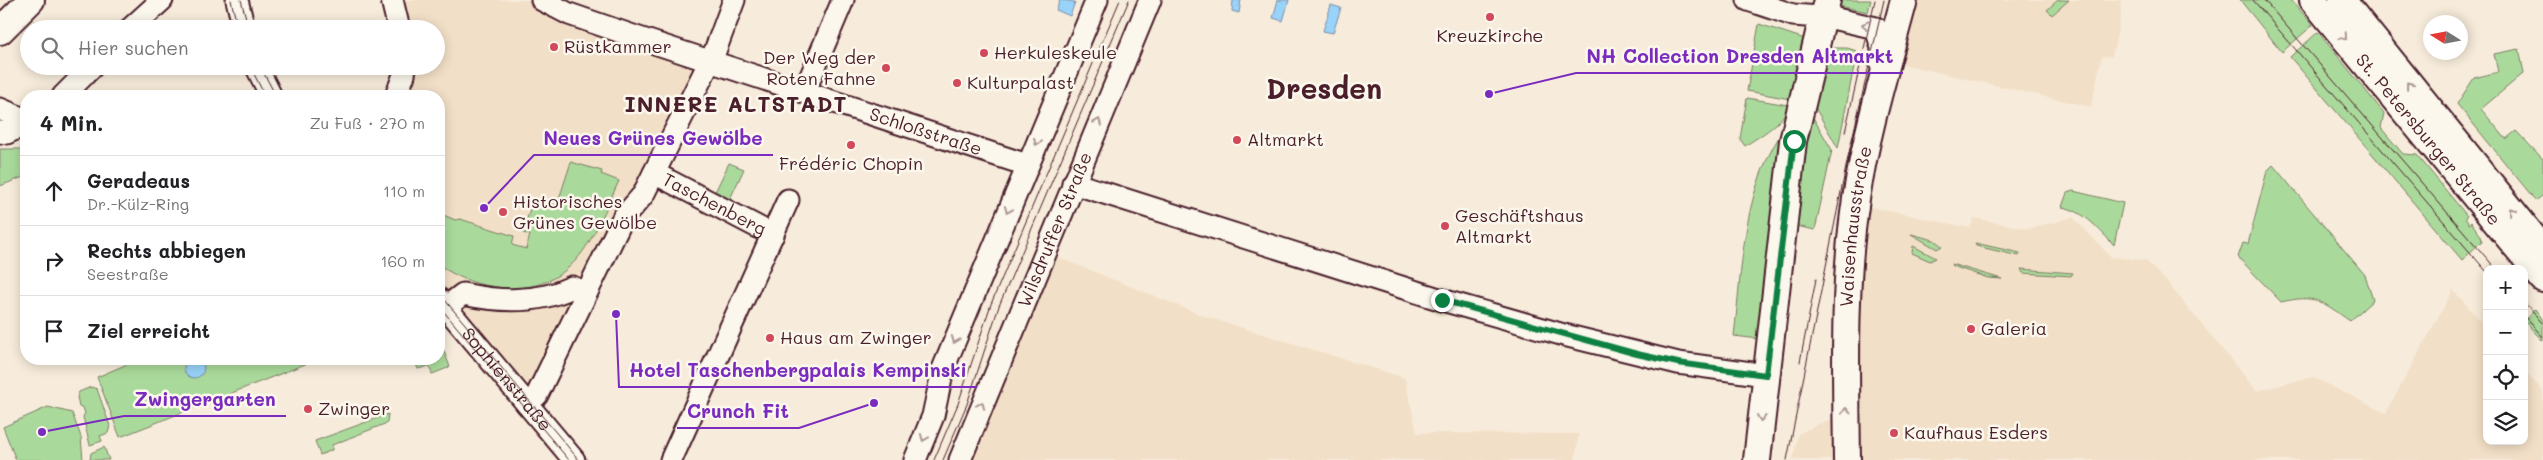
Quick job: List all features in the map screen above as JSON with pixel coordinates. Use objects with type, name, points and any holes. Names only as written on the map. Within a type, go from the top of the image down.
[{"type":"main road","points":[[0,31],[30,0]]},
{"type":"main road","name":"Waisenhausstraße","points":[[1847,460],[1849,281],[1856,199],[1874,117],[1904,0]]},
{"type":"main road","name":"St. Petersburger Straße","points":[[2313,0],[2543,249]]},
{"type":"main road","name":"St. Petersburger Straße","points":[[2342,0],[2423,117],[2543,279]]},
{"type":"main road","points":[[1757,460],[1794,141],[1825,9]]},
{"type":"street","points":[[140,20],[162,0]]},
{"type":"street","points":[[236,0],[242,20]]},
{"type":"street","points":[[392,0],[397,20]]},
{"type":"street","name":"Schloßstraße","points":[[542,0],[570,14],[710,61],[805,90],[1027,165]]},
{"type":"street","name":"Taschenberg","points":[[527,404],[537,394],[623,218],[643,195],[710,61],[734,0]]},
{"type":"street","points":[[805,90],[843,0]]},
{"type":"street","points":[[915,460],[933,416],[943,369],[1097,0]]},
{"type":"street","name":"Wilsdruffer Straße","points":[[960,460],[1073,182],[1150,0]]},
{"type":"street","points":[[1748,0],[1776,5],[1793,15],[1825,9],[1876,28],[1882,48],[1874,117]]},
{"type":"street","points":[[69,90],[84,75]]},
{"type":"street","points":[[260,75],[268,90]]},
{"type":"street","points":[[398,90],[404,75]]},
{"type":"street","points":[[0,109],[20,117]]},
{"type":"street","points":[[0,132],[7,133],[20,127]]},
{"type":"street","name":"Taschenberg","points":[[654,173],[773,235]]},
{"type":"street","points":[[1073,182],[1442,300],[1637,354],[1678,363],[1766,375]]},
{"type":"street","points":[[672,460],[788,200]]},
{"type":"street","points":[[445,302],[463,294],[483,299],[517,300],[546,298],[572,286],[586,293]]},
{"type":"street","name":"Sophienstraße","points":[[445,307],[574,460]]},
{"type":"shaded area","points":[[387,0],[558,0],[716,58],[631,223],[542,408],[445,292],[445,90],[392,90],[397,75],[445,75],[445,20],[393,20]]},
{"type":"shaded area","points":[[1914,0],[2121,0],[2121,16],[2112,57],[2102,56],[2091,107],[1897,63]]},
{"type":"shaded area","points":[[1866,206],[1970,228],[1974,218],[2028,229],[2073,217],[2111,257],[2145,260],[2165,280],[2257,391],[2312,377],[2386,413],[2453,290],[2483,324],[2483,445],[2528,445],[2528,374],[2543,391],[2543,460],[1793,460],[1798,434],[1823,422],[1854,412]]},
{"type":"shaded area","points":[[1050,254],[1204,316],[1405,378],[1417,433],[1579,434],[1575,460],[965,460]]},
{"type":"green space","points":[[1835,0],[1871,0],[1868,12],[1834,5]]},
{"type":"green space","points":[[2058,0],[2069,0],[2052,15],[2047,10]]},
{"type":"green space","points":[[2240,0],[2291,0],[2313,25],[2282,52]]},
{"type":"green space","points":[[1759,24],[1805,39],[1790,99],[1747,91]]},
{"type":"green space","points":[[2318,32],[2384,113],[2381,128],[2403,154],[2417,155],[2467,216],[2465,218],[2469,224],[2471,222],[2481,236],[2482,241],[2462,260],[2290,57]]},
{"type":"green space","points":[[1830,48],[1847,48],[1857,51],[1838,148],[1813,104],[1826,55]]},
{"type":"green space","points":[[2519,49],[2524,73],[2481,109],[2506,139],[2516,131],[2543,159],[2543,195],[2536,201],[2457,104],[2474,78],[2498,72],[2494,54]]},
{"type":"green space","points":[[1747,98],[1788,105],[1786,112],[1777,123],[1745,146],[1740,139]]},
{"type":"green space","points":[[1811,114],[1832,150],[1815,230],[1796,226]]},
{"type":"green space","points":[[1779,137],[1782,138],[1759,339],[1734,336],[1742,260],[1751,208],[1757,184]]},
{"type":"green space","points":[[0,149],[20,149],[20,178],[0,186]]},
{"type":"green space","points":[[571,162],[602,171],[601,174],[619,181],[591,239],[580,256],[567,269],[550,280],[530,286],[506,288],[488,286],[471,281],[445,268],[445,216],[514,236],[512,245],[526,249],[530,235],[523,233],[533,198],[557,205]]},
{"type":"green space","points":[[729,163],[744,169],[729,201],[714,194]]},
{"type":"green space","points":[[2273,165],[2365,275],[2373,300],[2350,321],[2325,304],[2311,299],[2281,302],[2238,257],[2243,243],[2248,244],[2267,171]]},
{"type":"green space","points":[[2073,191],[2123,203],[2114,245],[2085,217],[2062,207],[2067,193]]},
{"type":"green space","points":[[1911,234],[1934,240],[1942,246],[1937,249]]},
{"type":"green space","points":[[1975,243],[2020,253],[2019,256],[1976,246]]},
{"type":"green space","points":[[1913,246],[1936,258],[1930,261],[1912,253]]},
{"type":"green space","points":[[1951,264],[2002,279],[1988,278],[1952,266]]},
{"type":"green space","points":[[2021,269],[2073,273],[2071,276],[2023,273]]},
{"type":"green space","points":[[2535,309],[2543,320],[2543,341],[2528,325],[2528,317]]},
{"type":"green space","points":[[445,354],[450,367],[432,374],[429,366],[418,369],[416,365],[445,365]]},
{"type":"green space","points":[[125,365],[303,365],[120,437],[97,377]]},
{"type":"green space","points":[[91,387],[97,389],[110,426],[108,433],[100,436],[102,441],[90,445],[83,417],[85,413],[83,408],[79,406],[77,397],[79,392]]},
{"type":"green space","points":[[48,407],[72,413],[81,437],[83,460],[16,460],[3,427]]},
{"type":"green space","points":[[388,414],[387,423],[332,445],[332,450],[320,455],[315,441]]},
{"type":"green space","points":[[104,447],[109,460],[90,460],[91,453]]},
{"type":"water","points":[[1060,0],[1075,2],[1070,16],[1056,10]]},
{"type":"water","points":[[1233,0],[1241,0],[1239,13],[1232,11]]},
{"type":"water","points":[[1278,0],[1289,0],[1283,21],[1273,18]]},
{"type":"water","points":[[1331,5],[1341,8],[1333,33],[1323,31]]},
{"type":"water","points":[[185,365],[203,365],[203,372],[198,377],[190,377],[185,372]]},
{"type":"tram line","points":[[231,0],[236,20]]},
{"type":"tram line","points":[[241,0],[247,20]]},
{"type":"tram line","points":[[934,460],[958,404],[991,304],[1120,0]]},
{"type":"tram line","points":[[943,460],[967,404],[999,306],[1129,0]]},
{"type":"tram line","points":[[1845,132],[1875,0]]},
{"type":"tram line","points":[[1787,460],[1848,157],[1884,0]]},
{"type":"tram line","points":[[2253,0],[2483,267]]},
{"type":"tram line","points":[[2264,0],[2493,265]]},
{"type":"tram line","points":[[254,75],[262,90]]},
{"type":"tram line","points":[[265,75],[273,90]]},
{"type":"tram line","points":[[1800,362],[1816,279]]},
{"type":"tram line","points":[[445,300],[579,460]]},
{"type":"tram line","points":[[2528,307],[2543,324]]},
{"type":"tram line","points":[[445,313],[569,460]]},
{"type":"tram line","points":[[2528,320],[2543,337]]},
{"type":"place","name":"Kreuzkirche","points":[[1490,17]]},
{"type":"place","name":"Rüstkammer","points":[[554,47]]},
{"type":"place","name":"Herkuleskeule","points":[[984,53]]},
{"type":"place","name":"Der Weg der Roten Fahne","points":[[886,68]]},
{"type":"place","name":"Kulturpalast","points":[[957,83]]},
{"type":"place","name":"NH Collection Dresden Altmarkt","points":[[1489,94]]},
{"type":"place","name":"Altmarkt","points":[[1237,140]]},
{"type":"place","name":"Frédéric Chopin","points":[[851,145]]},
{"type":"place","name":"Neues Grünes Gewölbe","points":[[484,208]]},
{"type":"place","name":"Historisches Grünes Gewölbe","points":[[503,212]]},
{"type":"place","name":"Geschäftshaus Altmarkt","points":[[1445,226]]},
{"type":"place","name":"Hotel Taschenbergpalais Kempinski","points":[[616,314]]},
{"type":"place","name":"Galeria","points":[[1971,329]]},
{"type":"place","name":"Haus am Zwinger","points":[[770,338]]},
{"type":"place","name":"Crunch Fit","points":[[874,403]]},
{"type":"place","name":"Zwinger","points":[[308,409]]},
{"type":"place","name":"Zwingergarten","points":[[42,432]]},
{"type":"place","name":"Kaufhaus Esders","points":[[1894,433]]},
{"type":"district","name":"Dresden","points":[[1324,89]]},
{"type":"district","name":"INNERE ALTSTADT","points":[[736,104]]},
{"type":"route","points":[[1442,300],[1637,354],[1678,363],[1766,375],[1794,141]]}]
